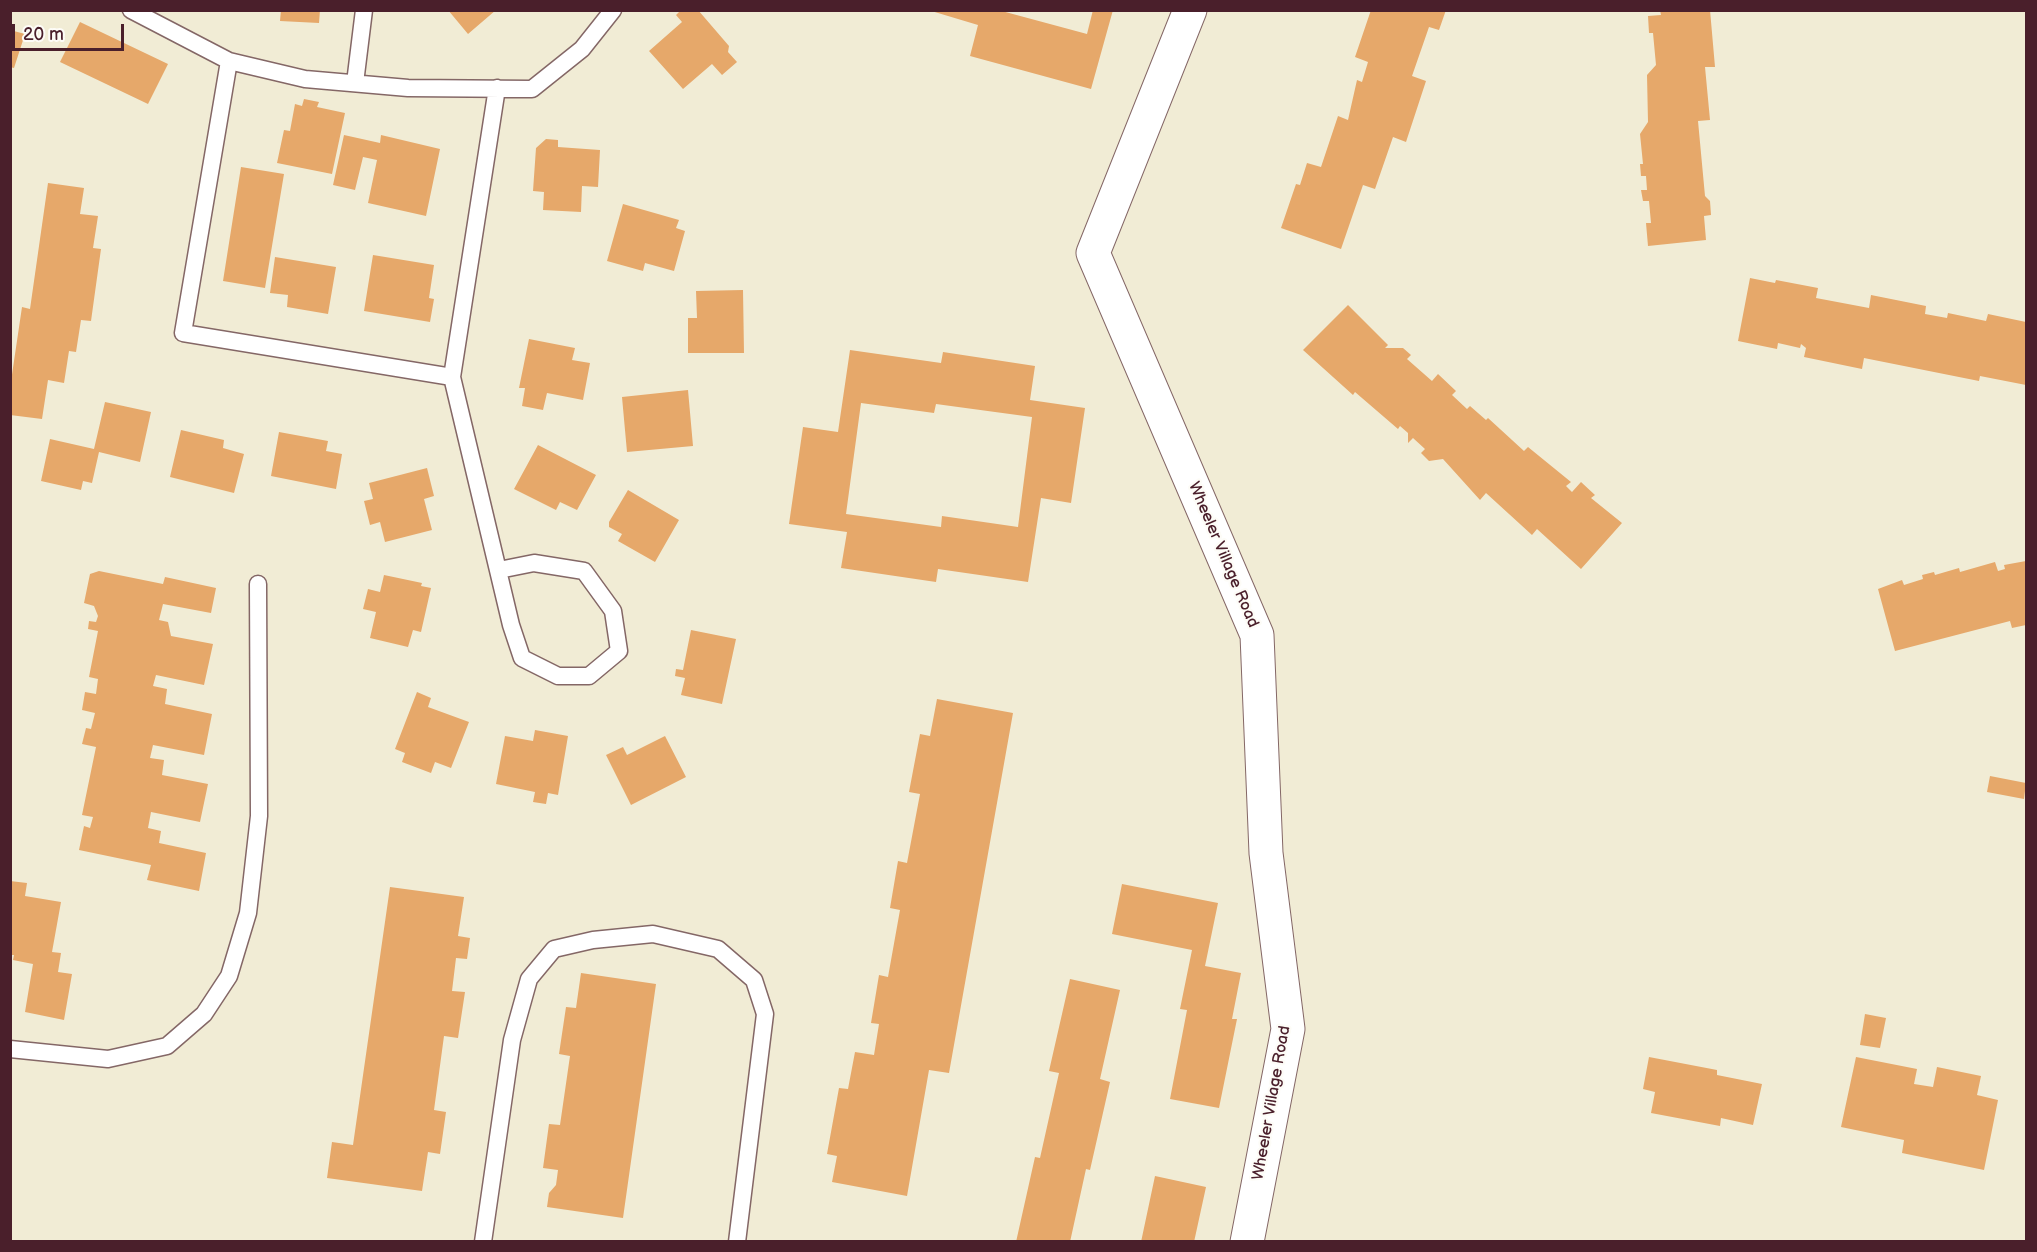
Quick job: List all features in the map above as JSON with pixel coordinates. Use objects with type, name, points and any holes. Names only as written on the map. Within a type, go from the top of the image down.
[{"type":"street","name":"Wheeler Village Road","points":[[1190,10],[1093,253],[1257,635],[1266,853],[1287,1029],[1247,1242]]},
{"type":"lane","points":[[131,10],[229,61],[305,79],[408,88],[532,89],[582,49],[613,10]]},
{"type":"lane","points":[[355,83],[364,10]]},
{"type":"lane","points":[[229,61],[183,333],[452,377]]},
{"type":"lane","points":[[497,88],[452,377],[498,570],[522,658],[558,676],[589,676],[619,651],[613,611],[584,571],[534,563],[498,570]]},
{"type":"lane","points":[[10,1049],[108,1059],[167,1046],[204,1014],[229,976],[248,913],[259,816],[258,584]]},
{"type":"lane","points":[[483,1242],[512,1040],[530,979],[554,949],[593,940],[653,934],[718,949],[754,980],[765,1014],[737,1242]]},
{"type":"building","points":[[281,10],[320,10],[319,23],[280,21]]},
{"type":"building","points":[[448,10],[496,10],[468,34]]},
{"type":"building","points":[[681,10],[698,10],[729,46],[728,52],[737,62],[722,75],[712,64],[683,89],[649,51],[682,22],[676,15]]},
{"type":"building","points":[[928,10],[998,10],[1087,34],[1093,10],[1113,10],[1091,89],[970,56],[978,25]]},
{"type":"building","points":[[1371,10],[1446,10],[1439,30],[1429,27],[1412,76],[1426,81],[1406,142],[1393,137],[1375,189],[1363,185],[1341,249],[1281,228],[1296,184],[1300,185],[1307,163],[1321,167],[1338,116],[1348,120],[1357,80],[1362,82],[1368,62],[1355,57]]},
{"type":"building","points":[[1660,10],[1710,10],[1715,67],[1705,67],[1710,120],[1698,121],[1705,196],[1710,201],[1711,215],[1704,216],[1706,240],[1648,246],[1646,223],[1651,223],[1649,201],[1643,201],[1641,190],[1647,190],[1646,176],[1641,176],[1640,164],[1643,164],[1640,134],[1648,122],[1647,75],[1656,65],[1653,33],[1649,33],[1648,16],[1661,15]]},
{"type":"building","points":[[80,22],[168,64],[148,104],[60,62]]},
{"type":"building","points":[[10,30],[25,34],[14,68],[10,67]]},
{"type":"building","points":[[304,99],[319,102],[317,107],[345,113],[332,174],[277,163],[284,130],[290,131],[295,104],[302,106]]},
{"type":"building","points":[[344,135],[380,143],[381,135],[440,149],[426,216],[368,203],[377,160],[363,157],[355,190],[333,185]]},
{"type":"building","points":[[546,139],[558,140],[558,147],[600,150],[598,187],[582,186],[581,212],[543,210],[544,192],[533,191],[536,148]]},
{"type":"building","points":[[241,167],[284,174],[265,288],[223,281]]},
{"type":"building","points":[[48,183],[84,188],[80,214],[98,216],[93,248],[101,249],[91,321],[81,320],[76,352],[69,351],[64,383],[48,380],[42,419],[10,415],[10,388],[22,307],[30,309]]},
{"type":"building","points":[[623,204],[679,220],[676,228],[685,231],[674,271],[645,263],[643,271],[607,261]]},
{"type":"building","points":[[373,255],[434,265],[429,298],[434,299],[430,322],[364,311]]},
{"type":"building","points":[[275,257],[336,267],[328,314],[287,307],[288,295],[270,293]]},
{"type":"building","points":[[1750,278],[1775,283],[1776,280],[1818,288],[1816,298],[1869,308],[1871,295],[1926,306],[1925,314],[1947,318],[1948,313],[1986,321],[1988,314],[2026,322],[2026,385],[1980,376],[1979,381],[1864,358],[1862,369],[1804,357],[1806,348],[1801,344],[1800,348],[1778,343],[1777,349],[1738,341]]},
{"type":"building","points":[[743,290],[744,353],[688,353],[688,318],[697,318],[696,291]]},
{"type":"building","points":[[1348,305],[1388,345],[1385,348],[1403,348],[1411,355],[1407,359],[1432,381],[1438,374],[1456,391],[1452,395],[1467,409],[1470,406],[1486,420],[1488,418],[1524,451],[1528,447],[1571,482],[1566,486],[1572,492],[1581,482],[1595,495],[1591,498],[1622,523],[1581,569],[1537,529],[1532,535],[1486,493],[1480,500],[1443,459],[1429,461],[1421,453],[1425,449],[1413,438],[1408,443],[1408,433],[1400,426],[1398,429],[1355,392],[1353,395],[1303,350]]},
{"type":"building","points":[[529,339],[575,348],[572,360],[590,363],[583,400],[547,393],[543,410],[522,406],[525,388],[519,388]]},
{"type":"building","points":[[850,350],[941,363],[943,352],[1035,366],[1030,400],[1085,408],[1071,503],[1041,498],[1028,582],[938,569],[936,582],[841,568],[847,532],[789,524],[803,427],[838,432]],"holes":[[[861,403],[934,413],[936,404],[1032,417],[1018,527],[942,516],[941,527],[846,514]]]},
{"type":"building","points":[[688,390],[693,446],[627,452],[622,397]]},
{"type":"building","points":[[105,402],[151,412],[140,462],[99,452],[92,483],[83,481],[81,490],[41,481],[50,439],[94,449]]},
{"type":"building","points":[[181,430],[224,440],[223,448],[244,454],[234,493],[170,477]]},
{"type":"building","points":[[279,432],[328,441],[326,451],[342,454],[336,489],[271,476]]},
{"type":"building","points":[[538,445],[596,475],[577,510],[560,502],[556,510],[514,489]]},
{"type":"building","points":[[427,468],[434,496],[424,499],[432,530],[385,542],[380,522],[370,525],[364,501],[373,499],[369,483]]},
{"type":"building","points":[[628,490],[679,520],[655,562],[618,541],[622,534],[609,527],[609,522]]},
{"type":"building","points":[[2026,561],[2026,625],[2012,628],[2010,621],[1895,651],[1878,589],[1902,580],[1904,585],[1923,579],[1922,575],[1934,572],[1935,575],[1959,568],[1960,572],[1995,562],[1998,571],[2005,569],[2004,565]]},
{"type":"building","points":[[99,571],[163,584],[165,577],[216,588],[211,613],[163,604],[159,620],[168,622],[171,636],[213,644],[204,685],[156,675],[153,686],[167,689],[165,704],[212,714],[204,755],[153,745],[150,758],[164,760],[162,775],[208,784],[200,822],[151,812],[148,828],[161,831],[159,843],[206,853],[199,891],[147,880],[151,865],[79,850],[84,826],[90,828],[93,817],[82,815],[96,747],[82,744],[86,728],[91,729],[95,713],[82,710],[85,692],[96,694],[98,679],[89,677],[98,631],[88,629],[89,621],[96,622],[98,616],[94,606],[84,603],[90,574]]},
{"type":"building","points":[[384,575],[422,583],[421,586],[431,588],[421,632],[413,630],[408,647],[370,638],[376,612],[363,609],[368,589],[380,592]]},
{"type":"building","points":[[691,630],[736,639],[722,704],[681,695],[685,678],[675,676],[676,669],[683,670]]},
{"type":"building","points":[[417,692],[431,698],[428,707],[469,722],[451,768],[435,762],[431,773],[402,762],[405,753],[395,749]]},
{"type":"building","points":[[937,699],[1013,713],[949,1073],[929,1070],[907,1196],[832,1182],[837,1156],[827,1154],[839,1088],[848,1089],[855,1052],[874,1055],[879,1024],[871,1023],[879,975],[888,977],[900,910],[890,908],[898,861],[907,863],[920,794],[909,792],[920,734],[930,736]]},
{"type":"building","points":[[535,730],[568,736],[558,795],[548,793],[546,804],[533,802],[535,792],[496,784],[505,736],[533,741]]},
{"type":"building","points":[[665,736],[686,777],[631,805],[606,755],[623,747],[627,755]]},
{"type":"building","points":[[1990,776],[2026,783],[2024,799],[1987,792]]},
{"type":"building","points":[[10,881],[27,883],[25,896],[61,902],[52,952],[61,953],[58,972],[72,974],[64,1020],[25,1012],[33,964],[13,960],[14,955],[10,955]]},
{"type":"building","points":[[1122,884],[1218,903],[1205,966],[1241,973],[1232,1019],[1237,1019],[1219,1108],[1170,1099],[1187,1010],[1180,1009],[1192,950],[1112,934]]},
{"type":"building","points":[[390,887],[464,897],[458,936],[470,938],[467,959],[456,958],[452,991],[465,992],[458,1038],[444,1036],[434,1110],[446,1112],[440,1154],[428,1152],[422,1191],[327,1178],[332,1142],[353,1145]]},
{"type":"building","points":[[581,973],[656,984],[623,1218],[547,1207],[549,1193],[556,1185],[558,1170],[543,1168],[549,1124],[560,1125],[570,1056],[559,1054],[566,1007],[576,1008]]},
{"type":"building","points":[[1070,979],[1120,990],[1100,1079],[1110,1082],[1090,1170],[1086,1169],[1070,1242],[1016,1242],[1035,1157],[1040,1158],[1059,1073],[1049,1071]]},
{"type":"building","points":[[1865,1014],[1886,1018],[1880,1048],[1860,1045]]},
{"type":"building","points":[[1649,1057],[1717,1070],[1717,1075],[1762,1084],[1753,1125],[1721,1118],[1720,1126],[1651,1113],[1655,1092],[1643,1089]]},
{"type":"building","points":[[1856,1057],[1917,1069],[1914,1084],[1933,1087],[1937,1067],[1981,1076],[1977,1095],[1998,1100],[1984,1170],[1902,1153],[1904,1140],[1841,1127]]},
{"type":"building","points":[[1155,1176],[1206,1187],[1194,1242],[1141,1242]]}]
